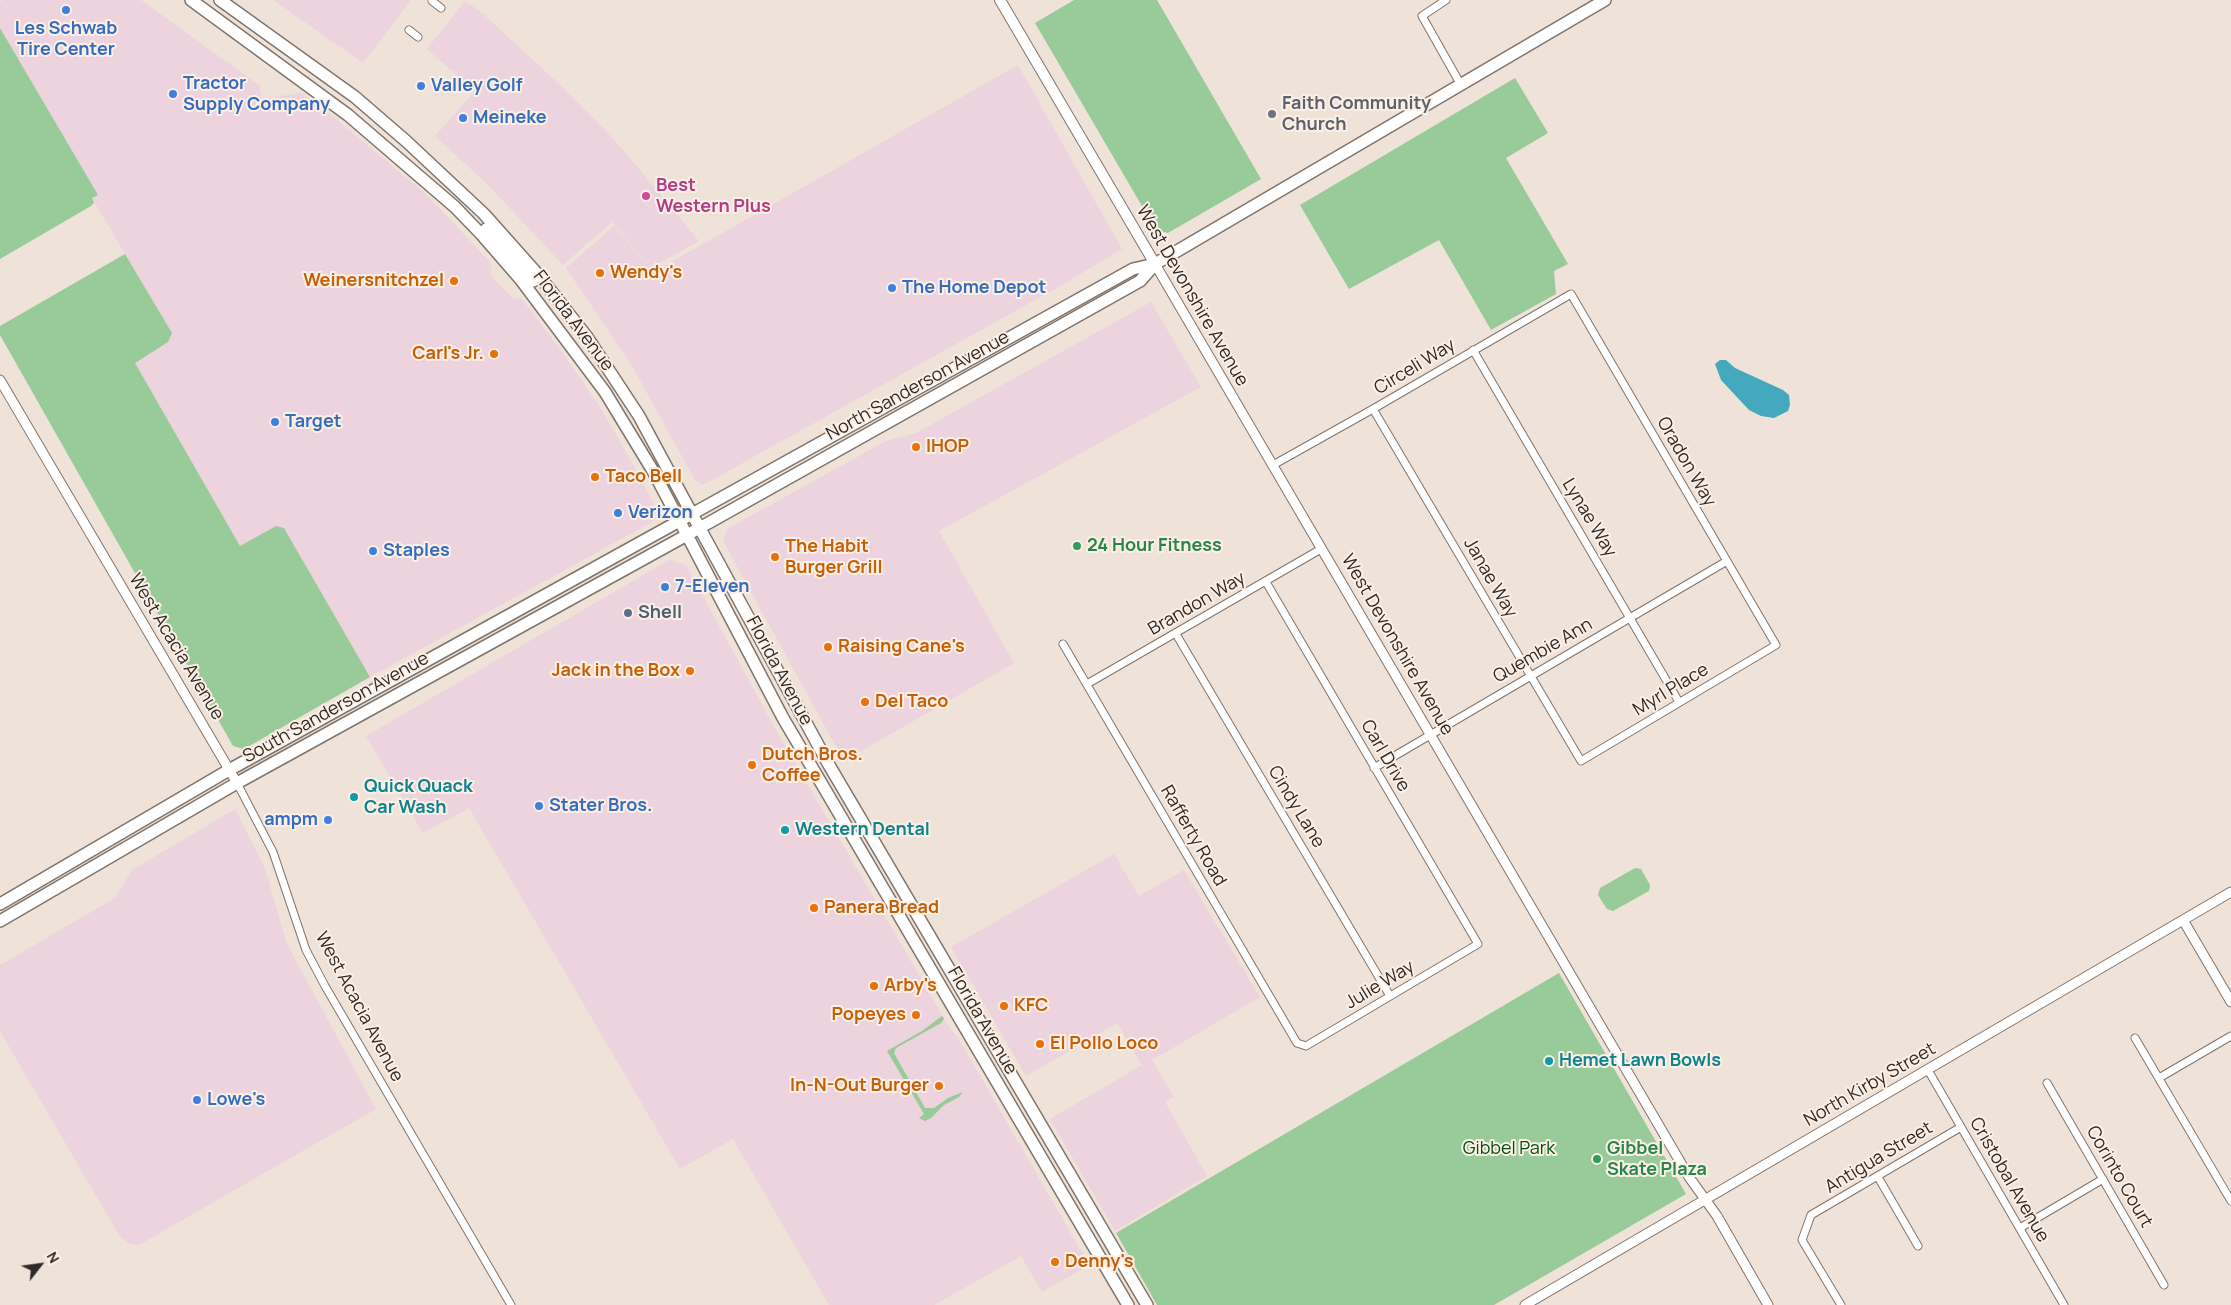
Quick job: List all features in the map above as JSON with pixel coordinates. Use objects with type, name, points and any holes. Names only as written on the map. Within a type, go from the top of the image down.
[{"type":"main road","name":"Florida Avenue","points":[[191,0],[348,115],[455,207],[522,280],[562,332],[605,392],[653,471],[686,517]]},
{"type":"main road","name":"Florida Avenue","points":[[220,0],[355,97],[406,141],[484,214],[540,278],[586,337],[639,416],[783,718],[1128,1305]]},
{"type":"main road","name":"West Devonshire Avenue","points":[[1000,0],[1155,264]]},
{"type":"main road","name":"North Sanderson Avenue","points":[[686,517],[1133,269],[1155,264],[1605,0]]},
{"type":"main road","points":[[438,192],[464,207],[533,281],[540,278]]},
{"type":"main road","name":"North Sanderson Avenue","points":[[693,532],[1140,281],[1155,264]]},
{"type":"main road","points":[[826,457],[844,439],[858,430],[861,426],[860,419]]},
{"type":"main road","points":[[808,468],[805,461],[806,458],[824,447],[847,427]]},
{"type":"main road","name":"South Sanderson Avenue","points":[[0,904],[229,770],[686,517]]},
{"type":"main road","name":"Florida Avenue","points":[[693,532],[1146,1305]]},
{"type":"main road","name":"South Sanderson Avenue","points":[[0,921],[237,783],[693,532]]},
{"type":"main road","points":[[502,636],[501,630],[503,627],[546,602],[565,585]]},
{"type":"main road","points":[[411,686],[430,669],[486,636],[486,629]]},
{"type":"main road","points":[[363,713],[365,704],[376,696],[384,685]]},
{"type":"main road","points":[[1006,1097],[1019,1107],[1047,1153],[1056,1151]]},
{"type":"main road","points":[[1058,1186],[1068,1190],[1083,1216],[1091,1224],[1100,1225]]},
{"type":"street","points":[[1446,0],[1422,16],[1461,85]]},
{"type":"street","points":[[432,1],[441,8]]},
{"type":"street","points":[[409,30],[418,37]]},
{"type":"street","name":"West Devonshire Avenue","points":[[1155,264],[1688,1177],[1717,1216],[1768,1305]]},
{"type":"street","name":"Circeli Way","points":[[1272,465],[1373,409],[1571,294]]},
{"type":"street","name":"Oradon Way","points":[[1571,294],[1776,645]]},
{"type":"street","name":"Lynae Way","points":[[1473,350],[1679,702]]},
{"type":"street","name":"West Acacia Avenue","points":[[0,380],[237,783],[273,852],[306,950],[324,986],[511,1305]]},
{"type":"street","name":"Janae Way","points":[[1373,409],[1529,676],[1581,761]]},
{"type":"street","name":"Brandon Way","points":[[1087,684],[1322,549]]},
{"type":"street","name":"Quembie Ann","points":[[1374,768],[1727,561]]},
{"type":"street","name":"Carl Drive","points":[[1266,582],[1478,944]]},
{"type":"street","name":"Cindy Lane","points":[[1176,634],[1390,996]]},
{"type":"street","name":"Rafferty Road","points":[[1063,644],[1297,1043]]},
{"type":"street","name":"Myrl Place","points":[[1581,761],[1776,645]]},
{"type":"street","name":"North Kirby Street","points":[[1525,1305],[2231,892]]},
{"type":"street","points":[[2183,920],[2231,1002]]},
{"type":"street","name":"Julie Way","points":[[1297,1043],[1306,1046],[1478,944]]},
{"type":"street","points":[[2159,1078],[2231,1036]]},
{"type":"street","points":[[2135,1038],[2231,1201]]},
{"type":"street","name":"Cristobal Avenue","points":[[1928,1070],[2064,1305]]},
{"type":"street","name":"Corinto Court","points":[[2047,1083],[2164,1285]]},
{"type":"street","name":"Antigua Street","points":[[1841,1305],[1802,1240],[1811,1216],[1961,1127]]},
{"type":"street","points":[[1878,1177],[1918,1246]]},
{"type":"street","points":[[2020,1228],[2103,1179]]},
{"type":"shaded area","points":[[3,0],[141,0],[260,86],[261,99],[301,93],[325,110],[426,194],[492,264],[490,275],[513,298],[522,299],[598,404],[657,510],[652,522],[370,677],[284,528],[276,526],[240,546],[134,362],[168,342],[172,333],[92,198],[97,195],[0,28],[0,2]]},
{"type":"shaded area","points":[[273,0],[411,0],[363,63]]},
{"type":"shaded area","points":[[465,1],[482,13],[558,83],[606,131],[699,241],[651,268],[612,222],[563,265],[489,186],[435,136],[475,91],[427,49]]},
{"type":"shaded area","points":[[1018,65],[1122,249],[1062,285],[703,485],[695,480],[631,364],[566,268],[614,226],[654,272]]},
{"type":"shaded area","points":[[1151,302],[1201,387],[939,531],[1014,663],[844,761],[723,541],[727,529],[886,441],[916,433]]},
{"type":"shaded area","points":[[669,560],[686,565],[778,734],[951,1030],[959,1039],[1089,1265],[1042,1292],[1021,1256],[934,1305],[829,1305],[733,1139],[680,1169],[469,808],[423,833],[366,736]]},
{"type":"shaded area","points":[[235,809],[264,866],[287,944],[376,1109],[139,1245],[128,1243],[119,1235],[0,1031],[0,965],[115,898],[132,870]]},
{"type":"shaded area","points":[[1114,854],[1139,896],[1184,870],[1260,997],[1152,1060],[1174,1097],[1165,1102],[1207,1176],[1115,1231],[1050,1119],[1142,1065],[1117,1023],[1026,1076],[951,947]]},
{"type":"green space","points":[[1074,0],[1157,0],[1261,179],[1168,233],[1156,230],[1035,23]]},
{"type":"green space","points":[[0,28],[98,195],[92,198],[94,203],[91,206],[0,259]]},
{"type":"green space","points":[[1515,78],[1548,133],[1506,158],[1568,264],[1554,271],[1556,294],[1491,330],[1439,240],[1349,289],[1300,205]]},
{"type":"green space","points":[[125,254],[172,333],[168,342],[135,363],[240,546],[276,526],[284,528],[370,677],[244,749],[233,746],[0,335],[0,326]]},
{"type":"green space","points":[[1635,868],[1641,869],[1650,885],[1649,891],[1613,911],[1607,909],[1598,895],[1600,888]]},
{"type":"green space","name":"Gibbel Park","points":[[1559,973],[1686,1194],[1494,1305],[1157,1305],[1116,1233]]},
{"type":"green space","points":[[942,1016],[944,1019],[941,1023],[896,1048],[894,1053],[925,1108],[934,1108],[948,1098],[963,1092],[959,1097],[944,1105],[931,1118],[925,1121],[919,1118],[924,1114],[887,1051],[922,1031]]},
{"type":"water","points":[[1720,360],[1726,360],[1735,368],[1783,390],[1789,395],[1790,405],[1788,411],[1774,418],[1761,416],[1749,410],[1721,380],[1715,364]]},
{"type":"place","name":"Les Schwab Tire Center","points":[[66,10]]},
{"type":"place","name":"Valley Golf","points":[[421,86]]},
{"type":"place","name":"Tractor Supply Company","points":[[173,94]]},
{"type":"place","name":"Faith Community Church","points":[[1272,114]]},
{"type":"place","name":"Meineke","points":[[463,118]]},
{"type":"place","name":"Best Western Plus","points":[[646,196]]},
{"type":"place","name":"Wendy's","points":[[600,273]]},
{"type":"place","name":"Weinersnitchzel","points":[[454,281]]},
{"type":"place","name":"The Home Depot","points":[[892,288]]},
{"type":"place","name":"Carl's Jr.","points":[[494,354]]},
{"type":"place","name":"Target","points":[[275,422]]},
{"type":"place","name":"IHOP","points":[[916,447]]},
{"type":"place","name":"Taco Bell","points":[[595,477]]},
{"type":"place","name":"Verizon","points":[[618,513]]},
{"type":"place","name":"24 Hour Fitness","points":[[1077,546]]},
{"type":"place","name":"Staples","points":[[373,551]]},
{"type":"place","name":"The Habit Burger Grill","points":[[775,557]]},
{"type":"place","name":"7-Eleven","points":[[665,587]]},
{"type":"place","name":"Shell","points":[[628,613]]},
{"type":"place","name":"Raising Cane's","points":[[828,647]]},
{"type":"place","name":"Jack in the Box","points":[[690,671]]},
{"type":"place","name":"Del Taco","points":[[865,702]]},
{"type":"place","name":"Dutch Bros. Coffee","points":[[752,765]]},
{"type":"place","name":"Quick Quack Car Wash","points":[[354,797]]},
{"type":"place","name":"Stater Bros.","points":[[539,806]]},
{"type":"place","name":"ampm","points":[[328,820]]},
{"type":"place","name":"Western Dental","points":[[785,830]]},
{"type":"place","name":"Panera Bread","points":[[814,908]]},
{"type":"place","name":"Arby's","points":[[874,986]]},
{"type":"place","name":"KFC","points":[[1004,1006]]},
{"type":"place","name":"Popeyes","points":[[916,1015]]},
{"type":"place","name":"El Pollo Loco","points":[[1040,1044]]},
{"type":"place","name":"Hemet Lawn Bowls","points":[[1549,1061]]},
{"type":"place","name":"In-N-Out Burger","points":[[939,1086]]},
{"type":"place","name":"Lowe's","points":[[197,1100]]},
{"type":"place","name":"Gibbel Skate Plaza","points":[[1597,1159]]},
{"type":"place","name":"Denny's","points":[[1055,1262]]}]
